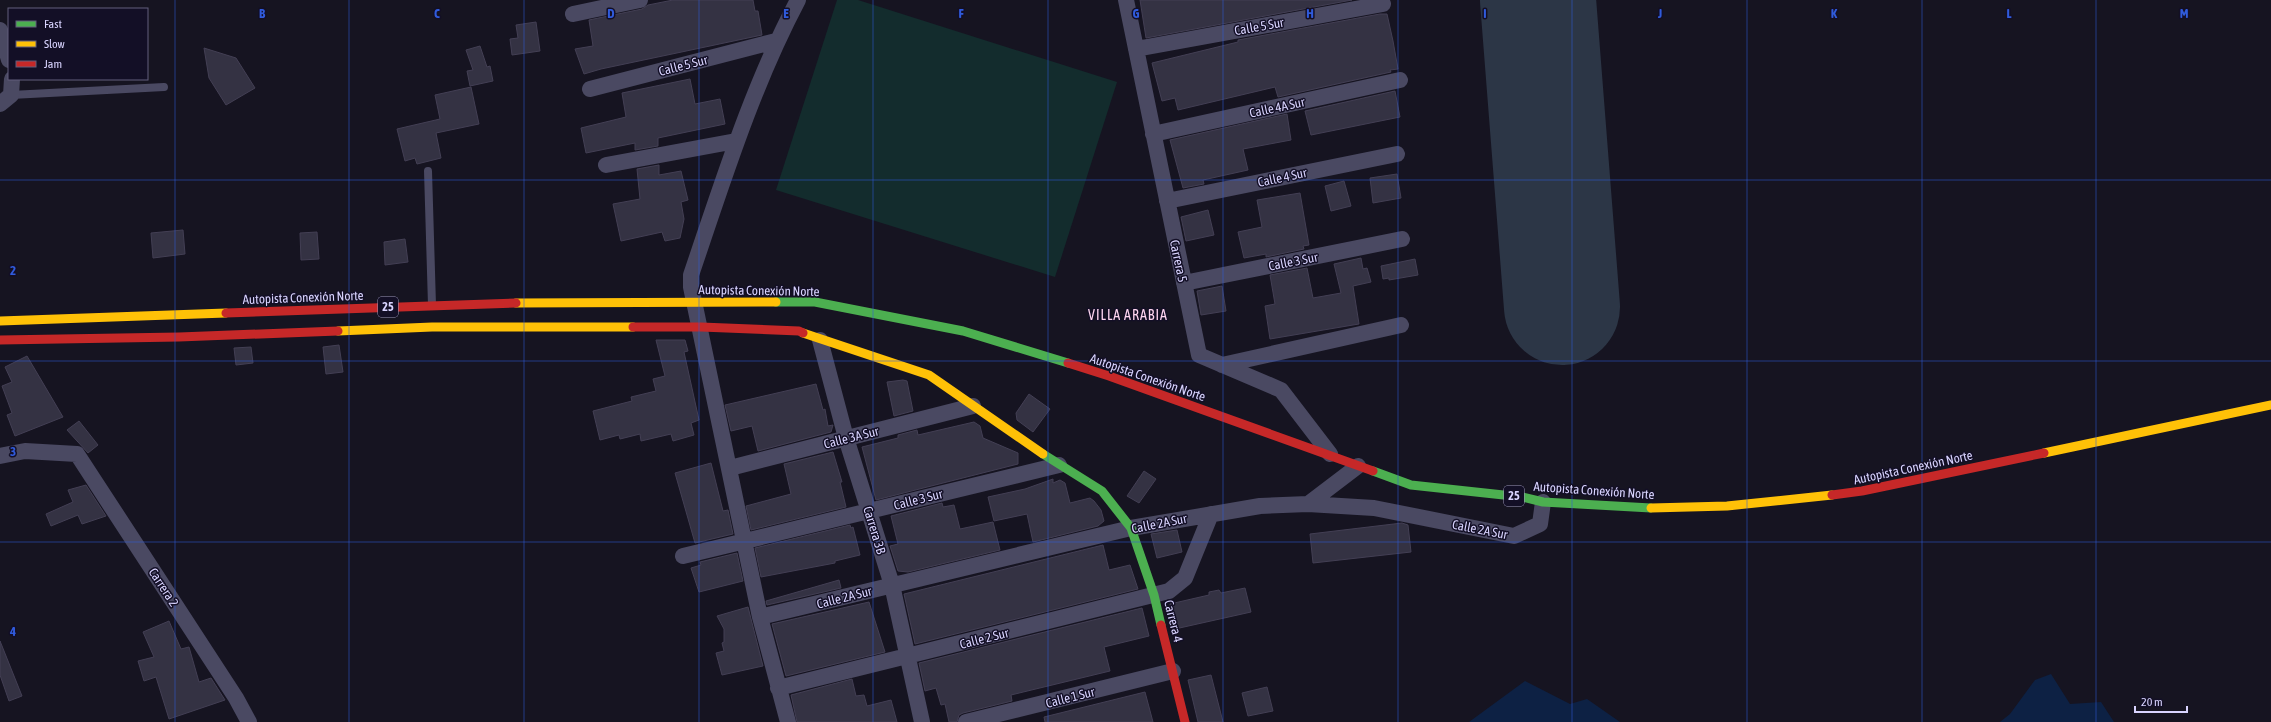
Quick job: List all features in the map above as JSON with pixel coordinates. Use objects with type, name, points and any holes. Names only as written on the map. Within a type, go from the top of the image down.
[{"type":"main road","name":"Autopista Conexión Norte","points":[[0,321],[533,302],[815,302],[963,331],[1109,376],[1330,454],[1358,466],[1412,485],[1522,497],[1543,502],[1637,508],[1727,506],[1790,501],[1862,491],[2271,405]]},
{"type":"main road","name":"Carrera 4","points":[[0,340],[179,337],[432,320],[799,331],[820,340],[929,375],[1059,465],[1102,491],[1131,528],[1154,595],[1185,722]]},
{"type":"street","points":[[573,14],[640,0]]},
{"type":"street","points":[[788,722],[760,617],[701,328],[691,287],[691,275],[736,141],[776,41],[798,0]]},
{"type":"street","name":"Carrera 5","points":[[1126,0],[1198,355],[1281,390],[1330,454]]},
{"type":"street","name":"Calle 5 Sur","points":[[1136,49],[1383,4]]},
{"type":"street","points":[[0,30],[8,57]]},
{"type":"street","name":"Calle 5 Sur","points":[[590,89],[776,41]]},
{"type":"street","points":[[6,99],[12,80]]},
{"type":"street","name":"Calle 4A Sur","points":[[1153,134],[1400,80]]},
{"type":"street","points":[[606,165],[736,141]]},
{"type":"street","name":"Calle 4 Sur","points":[[1167,201],[1397,154]]},
{"type":"street","name":"Calle 3 Sur","points":[[1184,283],[1402,239]]},
{"type":"street","points":[[1222,365],[1401,325]]},
{"type":"street","name":"Carrera 3B","points":[[820,340],[846,438],[892,585],[922,722]]},
{"type":"street","name":"Calle 3A Sur","points":[[730,468],[973,406]]},
{"type":"street","name":"Carrera 2","points":[[0,456],[25,451],[77,454],[236,698],[249,722]]},
{"type":"street","name":"Calle 3 Sur","points":[[683,556],[1059,465]]},
{"type":"street","points":[[1308,504],[1358,466]]},
{"type":"street","name":"Calle 2A Sur","points":[[760,617],[1131,528],[1260,506],[1308,504],[1374,508],[1514,536],[1540,524],[1543,502]]},
{"type":"street","name":"Calle 2 Sur","points":[[778,688],[908,657],[1169,591],[1185,578],[1211,514]]},
{"type":"street","name":"Calle 1 Sur","points":[[966,722],[1173,671]]},
{"type":"lane","points":[[6,99],[164,88]]},
{"type":"lane","points":[[428,171],[432,320]]},
{"type":"green space","points":[[837,0],[858,0],[1117,82],[1055,277],[776,190]]},
{"type":"water","points":[[2051,674],[2070,704],[2101,702],[2114,722],[2000,722],[2010,714],[2035,680]]},
{"type":"water","points":[[1525,681],[1570,704],[1587,699],[1620,722],[1469,722]]},
{"type":"building","points":[[673,0],[753,0],[755,11],[758,11],[762,35],[601,69],[584,74],[575,49],[593,46],[589,20],[642,9],[648,5]]},
{"type":"building","points":[[1140,0],[1352,0],[1146,38]]},
{"type":"building","points":[[1380,14],[1387,14],[1393,41],[1398,69],[1390,70],[1391,72],[1278,97],[1275,87],[1178,110],[1175,98],[1162,101],[1152,63],[1238,42],[1238,40]]},
{"type":"building","points":[[536,22],[540,51],[512,55],[510,39],[518,38],[516,25]]},
{"type":"building","points":[[480,46],[487,67],[490,66],[493,81],[470,86],[467,71],[473,70],[466,50]]},
{"type":"building","points":[[204,48],[236,58],[255,88],[226,105],[209,78]]},
{"type":"building","points":[[690,79],[695,104],[720,99],[725,124],[658,138],[658,146],[635,150],[635,143],[586,153],[581,128],[626,117],[622,93]]},
{"type":"building","points":[[471,87],[479,124],[436,133],[441,158],[417,164],[415,158],[405,161],[397,129],[440,119],[435,95]]},
{"type":"building","points":[[1395,91],[1400,117],[1311,135],[1305,111]]},
{"type":"building","points":[[1287,114],[1291,140],[1243,149],[1248,170],[1203,180],[1204,184],[1183,188],[1170,140]]},
{"type":"building","points":[[659,165],[659,175],[681,171],[688,200],[681,202],[684,219],[680,238],[665,241],[662,232],[621,241],[613,204],[640,199],[637,169]]},
{"type":"building","points":[[1397,174],[1401,198],[1373,203],[1370,178]]},
{"type":"building","points":[[1344,181],[1351,206],[1331,211],[1325,186]]},
{"type":"building","points":[[1300,193],[1309,245],[1303,246],[1304,249],[1266,257],[1266,254],[1244,258],[1238,232],[1262,227],[1257,200]]},
{"type":"building","points":[[1208,210],[1214,235],[1186,241],[1181,217]]},
{"type":"building","points":[[183,230],[185,254],[153,258],[151,233]]},
{"type":"building","points":[[317,232],[319,259],[301,260],[300,233]]},
{"type":"building","points":[[405,239],[408,262],[385,265],[384,242]]},
{"type":"building","points":[[1361,258],[1363,269],[1367,268],[1371,282],[1353,286],[1359,324],[1270,339],[1265,306],[1275,304],[1270,275],[1307,268],[1313,298],[1341,293],[1334,264]]},
{"type":"building","points":[[1415,259],[1418,275],[1389,280],[1389,278],[1383,279],[1381,266]]},
{"type":"building","points":[[1222,286],[1226,311],[1201,315],[1197,291]]},
{"type":"building","points":[[656,340],[685,340],[688,351],[684,352],[699,420],[691,423],[694,435],[673,441],[671,434],[641,441],[640,434],[620,439],[619,435],[600,440],[593,411],[632,401],[631,397],[656,391],[653,379],[665,376]]},
{"type":"building","points":[[339,345],[343,372],[326,374],[323,347]]},
{"type":"building","points":[[251,347],[253,363],[236,365],[234,348]]},
{"type":"building","points":[[27,356],[63,417],[15,436],[7,415],[12,413],[2,386],[12,382],[5,367]]},
{"type":"building","points":[[907,381],[913,411],[894,416],[887,382]]},
{"type":"building","points":[[816,384],[823,410],[825,409],[828,426],[833,425],[831,432],[758,451],[752,426],[731,431],[725,405]]},
{"type":"building","points":[[1029,394],[1050,409],[1033,432],[1017,420],[1016,413]]},
{"type":"building","points":[[79,421],[98,445],[88,453],[67,430]]},
{"type":"building","points":[[974,422],[980,426],[983,438],[1018,453],[1018,464],[876,500],[862,447],[898,438],[898,435],[917,430],[918,435]]},
{"type":"building","points":[[833,452],[842,482],[840,482],[846,507],[751,530],[746,506],[791,494],[784,464]]},
{"type":"building","points":[[711,463],[723,511],[728,510],[733,534],[695,543],[675,473]]},
{"type":"building","points":[[1144,471],[1156,479],[1139,503],[1127,496]]},
{"type":"building","points":[[1053,479],[1053,483],[1060,480],[1065,483],[1070,503],[1090,498],[1094,501],[1101,510],[1104,521],[1098,526],[1033,542],[1027,514],[994,521],[988,497],[1025,489]]},
{"type":"building","points":[[86,485],[106,516],[82,524],[78,515],[51,526],[46,514],[73,502],[68,490]]},
{"type":"building","points":[[942,503],[943,507],[954,505],[960,529],[993,522],[1000,550],[908,572],[898,571],[890,546],[898,544],[891,516]]},
{"type":"building","points":[[1402,523],[1408,525],[1411,552],[1313,563],[1310,534]]},
{"type":"building","points":[[850,525],[851,528],[853,527],[860,555],[835,561],[835,563],[761,577],[755,548]]},
{"type":"building","points":[[1177,530],[1182,552],[1157,558],[1151,534]]},
{"type":"building","points":[[1103,545],[1109,570],[1130,565],[1138,589],[915,644],[904,594]]},
{"type":"building","points":[[737,553],[743,581],[699,592],[691,568],[701,565],[700,562]]},
{"type":"building","points":[[839,580],[841,588],[767,605],[766,601]]},
{"type":"building","points":[[1245,588],[1251,612],[1175,629],[1170,604],[1209,595],[1209,592],[1219,590],[1221,593]]},
{"type":"building","points":[[869,602],[885,652],[786,676],[772,624]]},
{"type":"building","points":[[748,607],[763,666],[722,675],[716,653],[724,651],[722,643],[724,642],[724,629],[717,616]]},
{"type":"building","points":[[1142,608],[1149,636],[1104,647],[1110,671],[1011,695],[1012,701],[963,713],[959,715],[957,722],[949,722],[945,704],[941,705],[936,688],[925,691],[919,663]]},
{"type":"building","points":[[169,621],[181,649],[189,647],[199,682],[211,678],[225,700],[169,719],[156,677],[144,681],[138,661],[154,657],[143,632]]},
{"type":"building","points":[[0,641],[22,696],[9,701],[0,675]]},
{"type":"building","points":[[1211,675],[1223,722],[1198,722],[1188,680]]},
{"type":"building","points":[[852,679],[856,696],[864,695],[867,706],[891,700],[897,722],[797,722],[791,695]]},
{"type":"building","points":[[1267,687],[1273,711],[1248,716],[1242,693]]},
{"type":"building","points":[[1145,692],[1153,722],[1045,722],[1044,717]]},
{"type":"runway","points":[[1538,0],[1562,307]]},
{"type":"traffic: fast","points":[[776,302],[815,302],[963,331],[1068,363]]},
{"type":"traffic: fast","points":[[1043,454],[1102,491],[1131,528],[1154,595],[1161,625]]},
{"type":"traffic: fast","points":[[1373,471],[1411,485],[1522,497],[1543,502],[1651,508]]},
{"type":"traffic: slow","points":[[516,303],[776,302]]},
{"type":"traffic: slow","points":[[0,321],[226,313]]},
{"type":"traffic: slow","points":[[338,331],[432,327],[633,327]]},
{"type":"traffic: slow","points":[[803,333],[929,375],[1043,454]]},
{"type":"traffic: slow","points":[[2044,453],[2271,405]]},
{"type":"traffic: slow","points":[[1651,508],[1727,506],[1832,495]]},
{"type":"traffic: jam","points":[[226,313],[516,303]]},
{"type":"traffic: jam","points":[[633,327],[701,327],[799,331],[803,333]]},
{"type":"traffic: jam","points":[[0,340],[179,337],[338,331]]},
{"type":"traffic: jam","points":[[1068,363],[1109,376],[1373,471]]},
{"type":"traffic: jam","points":[[1832,495],[1862,491],[2044,453]]},
{"type":"traffic: jam","points":[[1161,625],[1185,722]]},
{"type":"district","name":"VILLA ARABIA","points":[[1128,315]]}]
